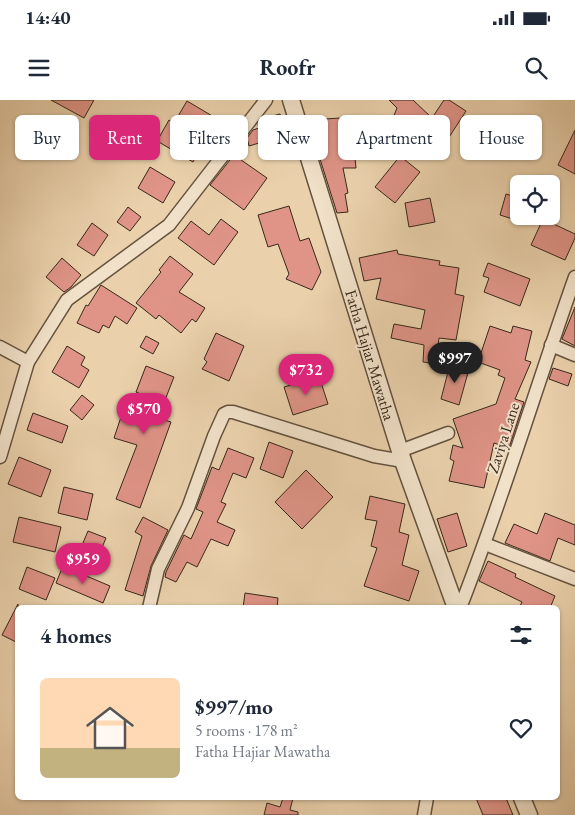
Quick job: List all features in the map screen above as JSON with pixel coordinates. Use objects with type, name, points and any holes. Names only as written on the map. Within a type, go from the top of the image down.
[{"type":"street","points":[[0,457],[28,362],[67,300],[169,225],[266,100]]},
{"type":"street","name":"Fatha Hajiar Mawatha","points":[[291,100],[401,456],[455,605]]},
{"type":"street","name":"Zaviya Lane","points":[[461,605],[485,544],[575,277]]},
{"type":"street","points":[[551,345],[575,355]]},
{"type":"street","points":[[0,347],[28,362]]},
{"type":"street","points":[[150,605],[158,569],[188,508],[224,414],[233,412],[374,456],[401,456],[448,433]]},
{"type":"street","points":[[485,544],[575,579]]},
{"type":"street","points":[[424,815],[427,800]]},
{"type":"street","points":[[523,800],[529,815]]},
{"type":"building","points":[[51,100],[94,100],[84,118]]},
{"type":"building","points":[[389,100],[413,100],[429,115],[394,115],[397,108]]},
{"type":"building","points":[[444,100],[449,100],[466,111],[463,115],[460,115],[460,120],[450,136],[450,115],[434,115]]},
{"type":"building","points":[[187,101],[211,115],[179,115]]},
{"type":"building","points":[[338,118],[338,160],[355,160],[356,168],[343,168],[348,193],[345,194],[348,212],[337,213],[320,160],[328,160],[328,119]]},
{"type":"building","points":[[169,120],[170,149],[160,143],[160,136]]},
{"type":"building","points":[[258,128],[258,143],[249,146],[248,137],[253,130]]},
{"type":"building","points":[[575,130],[575,174],[558,165]]},
{"type":"building","points":[[230,160],[241,160],[267,178],[244,210],[210,185]]},
{"type":"building","points":[[397,160],[405,160],[420,172],[395,203],[375,187]]},
{"type":"building","points":[[150,167],[175,182],[163,203],[138,188]]},
{"type":"building","points":[[506,194],[510,195],[510,218],[500,215]]},
{"type":"building","points":[[430,198],[435,222],[409,227],[405,203]]},
{"type":"building","points":[[289,206],[300,241],[309,238],[321,272],[312,290],[286,279],[289,274],[278,244],[268,247],[258,215]]},
{"type":"building","points":[[128,207],[141,217],[130,231],[117,222]]},
{"type":"building","points":[[221,219],[238,232],[214,265],[178,238],[191,221],[209,235]]},
{"type":"building","points":[[92,223],[108,235],[94,256],[77,245]]},
{"type":"building","points":[[540,225],[556,225],[575,234],[565,260],[531,245]]},
{"type":"building","points":[[397,250],[398,254],[440,261],[439,265],[459,268],[455,294],[464,296],[456,340],[439,338],[436,364],[423,362],[424,345],[391,338],[394,324],[421,329],[425,310],[376,299],[381,278],[364,281],[359,258]]},
{"type":"building","points":[[170,256],[193,274],[179,292],[205,308],[196,322],[192,319],[181,333],[159,315],[156,319],[136,303],[161,272],[159,270]]},
{"type":"building","points":[[62,258],[81,275],[64,292],[46,277]]},
{"type":"building","points":[[488,263],[530,279],[520,306],[484,292],[489,278],[483,276]]},
{"type":"building","points":[[101,285],[137,308],[127,324],[115,316],[109,328],[103,325],[99,333],[77,323],[86,305],[88,306]]},
{"type":"building","points":[[575,307],[575,346],[562,339]]},
{"type":"building","points":[[490,326],[511,333],[513,326],[532,331],[525,360],[531,362],[515,399],[524,402],[509,448],[494,443],[484,488],[449,481],[454,461],[450,459],[453,445],[463,448],[453,419],[496,404],[505,378],[498,375],[500,370],[478,362]]},
{"type":"building","points":[[216,333],[244,346],[229,381],[202,369],[207,362],[204,359]]},
{"type":"building","points":[[146,336],[159,343],[153,354],[140,347]]},
{"type":"building","points":[[67,346],[85,357],[81,365],[89,370],[79,388],[52,372]]},
{"type":"building","points":[[450,364],[469,369],[459,405],[441,399]]},
{"type":"building","points":[[146,366],[174,377],[158,418],[171,422],[140,508],[116,499],[137,445],[114,438],[122,414],[135,419],[143,395],[136,392]]},
{"type":"building","points":[[553,368],[572,374],[568,386],[549,379]]},
{"type":"building","points":[[319,376],[328,404],[293,415],[284,387]]},
{"type":"building","points":[[82,395],[94,405],[82,420],[70,410]]},
{"type":"building","points":[[33,413],[68,426],[62,443],[27,430]]},
{"type":"building","points":[[269,442],[293,451],[283,478],[260,469]]},
{"type":"building","points":[[228,448],[254,458],[246,478],[233,473],[221,502],[226,504],[217,522],[235,530],[228,546],[211,539],[197,567],[187,562],[176,582],[165,577],[166,572],[184,535],[191,539],[203,512],[196,509],[212,467],[219,470]]},
{"type":"building","points":[[19,457],[51,470],[41,497],[8,484]]},
{"type":"building","points":[[306,470],[333,497],[302,529],[275,502]]},
{"type":"building","points":[[64,487],[93,494],[87,520],[58,513]]},
{"type":"building","points":[[370,496],[405,504],[399,532],[409,535],[402,565],[419,571],[409,601],[364,586],[377,548],[371,546],[377,521],[365,519]]},
{"type":"building","points":[[457,513],[467,546],[448,552],[437,519]]},
{"type":"building","points":[[545,513],[575,525],[575,545],[558,538],[550,561],[505,543],[514,524],[537,534]]},
{"type":"building","points":[[19,517],[61,527],[55,552],[13,542]]},
{"type":"building","points":[[143,517],[168,530],[151,566],[143,596],[125,590],[142,536],[135,532]]},
{"type":"building","points":[[88,531],[106,538],[98,557],[80,550]]},
{"type":"building","points":[[488,561],[516,574],[515,577],[555,596],[551,605],[520,605],[522,602],[479,581]]},
{"type":"building","points":[[63,566],[110,586],[103,603],[56,583]]},
{"type":"building","points":[[27,567],[55,578],[46,600],[19,589]]},
{"type":"building","points":[[245,593],[278,598],[277,605],[243,605]]},
{"type":"building","points":[[15,610],[15,642],[2,635]]},
{"type":"building","points":[[282,800],[292,800],[290,810],[298,812],[298,815],[264,815],[267,803],[280,807]]},
{"type":"building","points":[[477,800],[507,800],[513,815],[483,815]]}]
